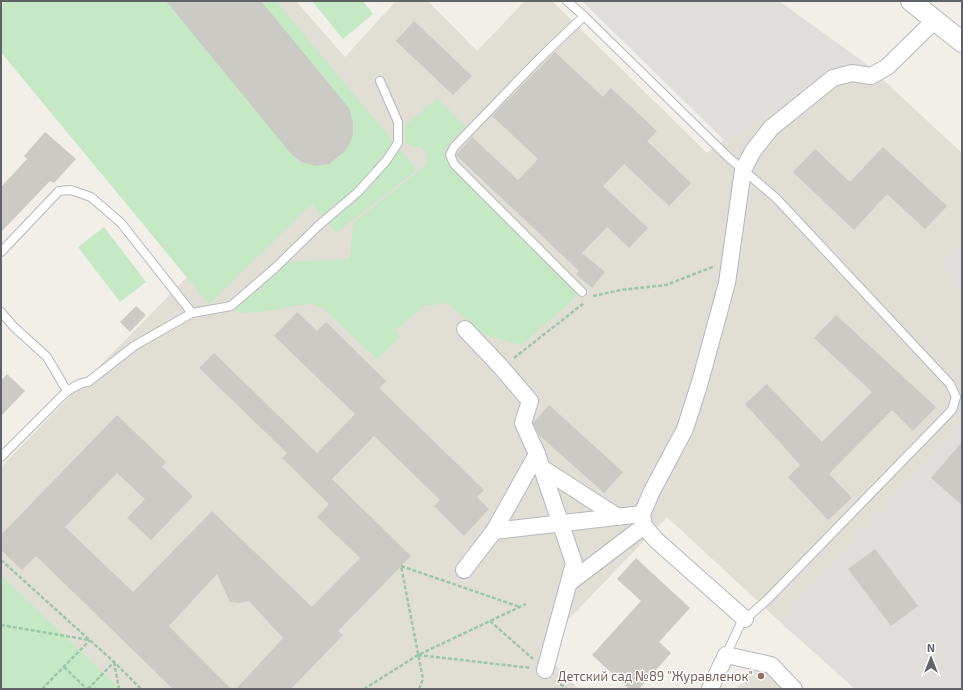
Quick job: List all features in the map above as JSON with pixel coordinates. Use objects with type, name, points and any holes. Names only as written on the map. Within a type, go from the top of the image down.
[{"type":"street","points":[[912,1],[962,42]]},
{"type":"street","points":[[569,583],[643,520],[652,491],[685,429],[700,382],[727,282],[743,170],[753,152],[771,128],[833,78],[852,73],[871,76],[887,66],[934,20]]},
{"type":"street","points":[[465,329],[502,367],[530,401],[523,423],[540,461],[562,523],[574,563],[545,670]]},
{"type":"street","points":[[540,461],[618,517]]},
{"type":"street","points":[[464,570],[494,531],[540,461]]},
{"type":"street","points":[[494,531],[618,517],[643,520]]},
{"type":"street","points":[[643,520],[656,540],[745,619]]},
{"type":"street","points":[[710,689],[726,655],[771,665],[794,689]]},
{"type":"lane","points":[[567,1],[728,157],[776,198],[950,384],[956,397],[952,410],[767,600],[741,623],[726,655]]},
{"type":"lane","points":[[582,292],[454,164],[450,155],[459,141],[540,58],[584,16]]},
{"type":"lane","points":[[1,457],[67,391],[84,382],[88,382],[134,346],[192,313],[231,306],[275,268],[318,226],[358,192],[386,161],[398,143],[398,122],[380,81]]},
{"type":"lane","points":[[1,252],[59,191],[71,190],[91,196],[121,224],[192,313]]},
{"type":"lane","points":[[1,312],[47,357],[67,391]]},
{"type":"path","points":[[502,367],[593,296],[621,290],[666,285],[730,260]]},
{"type":"path","points":[[1,560],[114,662],[140,689]]},
{"type":"path","points":[[419,689],[422,679],[401,566],[520,607]]},
{"type":"path","points":[[364,689],[418,655],[526,604]]},
{"type":"path","points":[[490,621],[566,689]]},
{"type":"path","points":[[1,625],[90,640]]},
{"type":"path","points":[[42,689],[90,640]]},
{"type":"path","points":[[418,655],[545,670]]},
{"type":"path","points":[[64,667],[87,689],[114,662]]},
{"type":"path","points":[[114,662],[119,689]]},
{"type":"shaded area","points":[[6,1],[296,1],[345,57],[396,1],[428,1],[477,51],[525,1],[552,1],[707,153],[724,140],[865,63],[962,153],[962,246],[942,262],[962,292],[962,422],[779,621],[667,517],[540,649],[578,689],[120,689],[1,575],[1,467],[187,277],[1,52]]},
{"type":"shaded area","points":[[582,1],[779,1],[865,63],[724,140]]},
{"type":"shaded area","points":[[962,246],[962,292],[942,262]]},
{"type":"shaded area","points":[[962,422],[962,689],[855,689],[779,621]]},
{"type":"shaded area","name":"Детский сад №89 \"Журавленок\"","points":[[760,663],[787,689],[736,689]]},
{"type":"green space","points":[[5,1],[276,1],[417,170],[336,233],[312,204],[209,304],[1,52],[1,5]]},
{"type":"green space","points":[[312,1],[363,1],[373,14],[343,39]]},
{"type":"green space","points":[[437,98],[466,127],[453,139],[446,150],[448,164],[578,295],[522,345],[482,334],[448,303],[424,306],[395,330],[400,337],[377,359],[323,308],[311,304],[291,306],[270,311],[243,313],[234,310],[286,262],[350,259],[353,223],[424,167],[427,159],[426,154],[421,147],[415,147],[406,143],[404,137],[405,126]]},
{"type":"green space","points":[[104,227],[146,282],[120,302],[78,247]]},
{"type":"green space","points":[[1,575],[120,689],[1,689]]},
{"type":"building","points":[[166,1],[261,1],[349,108],[353,122],[353,134],[345,151],[329,164],[316,166],[302,162],[292,155]]},
{"type":"building","points":[[414,21],[472,76],[453,95],[396,41]]},
{"type":"building","points":[[555,52],[603,97],[611,88],[657,131],[647,141],[691,183],[669,206],[624,164],[603,186],[648,228],[629,248],[607,227],[582,253],[605,272],[592,288],[576,274],[579,271],[456,155],[472,137],[518,180],[538,159],[492,116]]},
{"type":"building","points":[[45,132],[76,159],[54,183],[50,181],[1,232],[1,187],[27,159],[24,156]]},
{"type":"building","points":[[883,147],[947,206],[925,229],[887,194],[854,230],[793,172],[815,149],[850,182]]},
{"type":"building","points":[[136,306],[146,315],[130,332],[120,322]]},
{"type":"building","points":[[297,312],[317,331],[326,322],[386,381],[379,388],[484,490],[477,497],[489,509],[464,536],[434,506],[440,500],[374,436],[332,479],[411,556],[338,631],[343,635],[291,689],[236,689],[283,638],[249,601],[239,603],[230,602],[217,574],[169,626],[231,689],[173,689],[36,556],[22,570],[1,550],[1,535],[117,415],[166,462],[162,467],[193,496],[151,540],[127,518],[145,499],[117,473],[65,527],[133,592],[212,511],[312,607],[360,558],[317,517],[329,504],[282,458],[287,453],[199,368],[214,353],[317,453],[355,414],[274,336]]},
{"type":"building","points":[[836,315],[936,407],[913,431],[892,410],[829,474],[852,498],[828,520],[788,477],[800,465],[745,404],[767,384],[822,442],[872,392],[814,338]]},
{"type":"building","points":[[7,374],[25,391],[1,416],[1,381]]},
{"type":"building","points":[[549,405],[623,472],[604,493],[539,435],[533,423]]},
{"type":"building","points":[[962,442],[962,505],[931,478]]},
{"type":"building","points":[[875,549],[918,606],[891,626],[848,569]]},
{"type":"building","points":[[636,558],[690,608],[659,642],[671,653],[639,689],[629,689],[592,655],[641,601],[617,579]]},
{"type":"place","name":"Детский сад №89 \"Журавленок\"","points":[[761,676]]}]
